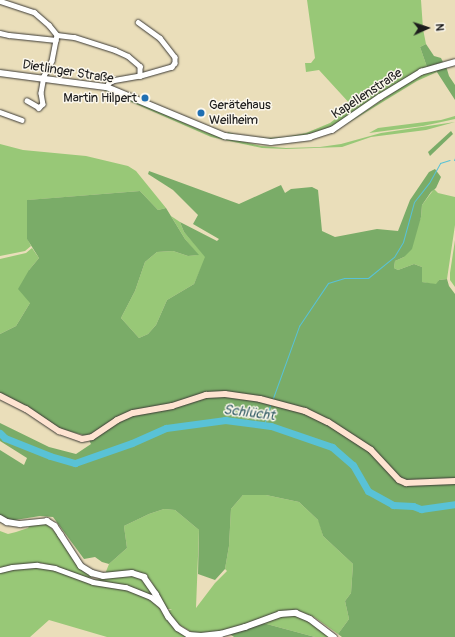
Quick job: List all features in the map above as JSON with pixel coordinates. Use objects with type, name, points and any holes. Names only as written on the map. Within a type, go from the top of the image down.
[{"type":"main road","points":[[0,396],[26,409],[59,431],[82,439],[92,437],[117,420],[133,413],[172,406],[206,395],[225,394],[260,399],[305,411],[328,422],[371,450],[399,480],[406,483],[455,481]]},
{"type":"street","points":[[0,1],[34,12],[49,25],[56,38],[52,61],[44,79],[41,93],[42,104],[39,108],[27,100]]},
{"type":"street","points":[[107,87],[108,83],[113,81],[140,76],[172,66],[175,63],[175,57],[160,38],[138,22]]},
{"type":"street","points":[[0,33],[56,38],[61,35],[92,42],[128,56],[140,66],[140,76]]},
{"type":"street","name":"Kapellenstraße","points":[[243,140],[271,142],[290,140],[310,137],[332,130],[380,97],[421,72],[455,62]]},
{"type":"street","name":"Dietlinger Straße","points":[[0,73],[107,87],[138,98],[206,129],[243,140]]},
{"type":"street","points":[[0,112],[22,120]]},
{"type":"street","points":[[0,518],[7,522],[20,524],[47,521],[61,534],[81,566],[92,574],[103,576],[132,573],[144,577],[156,594],[161,605],[178,628],[189,635],[201,636],[221,634],[280,614],[296,613],[310,619],[334,637]]},
{"type":"street","points":[[0,570],[12,567],[38,565],[55,568],[93,582],[126,587],[151,598],[161,605]]},
{"type":"green space","points":[[307,0],[421,0],[423,29],[426,44],[420,47],[427,67],[379,96],[330,129],[288,139],[268,140],[229,135],[227,134],[228,132],[240,136],[267,138],[286,137],[306,133],[330,123],[352,106],[319,70],[306,72],[305,63],[311,63],[315,58]]},
{"type":"green space","points":[[426,44],[434,56],[441,58],[443,62],[427,67],[420,47]]},
{"type":"green space","points":[[446,66],[449,76],[455,85],[455,100],[435,69]]},
{"type":"green space","points":[[435,69],[437,72],[417,81],[345,125],[422,73]]},
{"type":"green space","points":[[97,87],[119,94],[205,132],[261,146],[286,148],[320,147],[341,144],[381,133],[455,122],[426,130],[371,137],[342,147],[286,149],[262,148],[211,137]]},
{"type":"green space","points":[[455,116],[455,119],[423,126],[369,133],[378,128],[441,120]]},
{"type":"green space","points":[[451,131],[453,134],[430,156],[428,152]]},
{"type":"green space","points":[[0,144],[23,150],[86,156],[128,166],[136,171],[166,208],[158,210],[140,191],[28,200],[27,238],[31,246],[25,251],[0,256]]},
{"type":"green space","points":[[435,169],[441,177],[436,188],[431,192],[422,205],[421,217],[412,249],[404,257],[395,261],[394,268],[398,270],[414,264],[422,267],[422,282],[436,284],[439,280],[447,279],[449,286],[455,294],[455,637],[342,637],[338,634],[349,619],[345,601],[351,593],[353,564],[323,536],[318,520],[299,502],[266,495],[243,495],[231,509],[229,546],[225,569],[215,580],[198,574],[199,530],[175,510],[164,509],[149,514],[124,526],[127,548],[109,564],[102,562],[95,557],[84,559],[53,517],[40,516],[6,520],[0,515],[0,450],[24,465],[27,458],[0,441],[0,423],[49,447],[76,454],[91,444],[87,436],[61,429],[0,394],[0,334],[16,326],[30,303],[18,289],[29,270],[39,258],[27,239],[27,200],[140,191],[158,210],[166,208],[185,239],[199,255],[188,256],[173,251],[157,252],[145,262],[135,291],[121,318],[139,338],[148,334],[156,325],[167,300],[194,284],[205,257],[184,232],[180,222],[217,241],[219,239],[193,224],[198,215],[173,190],[148,174],[149,171],[239,204],[281,185],[285,193],[291,189],[312,187],[318,190],[322,231],[335,237],[377,229],[398,231],[410,200],[429,172]]},
{"type":"green space","points":[[434,189],[438,193],[455,197],[455,225],[447,279],[439,280],[437,284],[422,282],[422,267],[414,264],[398,270],[394,268],[395,261],[404,257],[421,217],[422,205]]},
{"type":"green space","points":[[171,216],[180,222],[184,232],[206,257],[194,284],[167,300],[156,325],[148,334],[139,338],[121,318],[135,291],[145,262],[157,252],[173,251],[188,256],[198,255],[185,239]]},
{"type":"green space","points":[[455,240],[455,287],[450,280],[450,273]]},
{"type":"green space","points":[[32,248],[39,258],[29,270],[30,303],[16,326],[0,334],[0,259],[26,253]]},
{"type":"green space","points":[[243,495],[266,495],[299,502],[319,521],[323,536],[353,564],[351,593],[345,601],[349,619],[338,634],[314,617],[299,611],[279,613],[225,631],[195,634],[178,624],[168,611],[172,609],[167,609],[151,581],[142,574],[105,574],[109,564],[127,548],[124,526],[149,514],[164,509],[175,510],[199,530],[196,608],[215,583],[227,571],[225,569],[229,546],[231,509]]},
{"type":"green space","points":[[46,523],[56,533],[78,567],[93,577],[88,578],[42,563],[0,568],[0,531],[8,534],[28,528],[31,524]]},
{"type":"green space","points":[[32,567],[56,570],[92,584],[124,588],[150,599],[189,637],[107,637],[49,620],[30,637],[0,637],[0,572]]},
{"type":"green space","points":[[133,576],[144,581],[158,601],[145,593],[91,580]]},
{"type":"green space","points":[[287,615],[297,616],[309,620],[331,637],[315,637],[263,623]]},
{"type":"green space","points":[[263,623],[315,637],[234,637],[230,634]]},
{"type":"waterway","points":[[273,398],[299,326],[328,283],[344,278],[368,278],[394,257],[403,242],[414,202],[429,183],[440,163],[450,160]]},
{"type":"waterway","points":[[264,425],[270,405]]},
{"type":"waterway","name":"Schlücht","points":[[0,433],[5,438],[50,456],[75,463],[132,443],[166,428],[225,420],[271,426],[332,447],[353,465],[368,491],[393,505],[413,506],[421,509],[455,504]]},
{"type":"place","name":"Martin Hilpert","points":[[145,98]]},
{"type":"place","name":"Gerätehaus Weilheim","points":[[201,113]]}]
